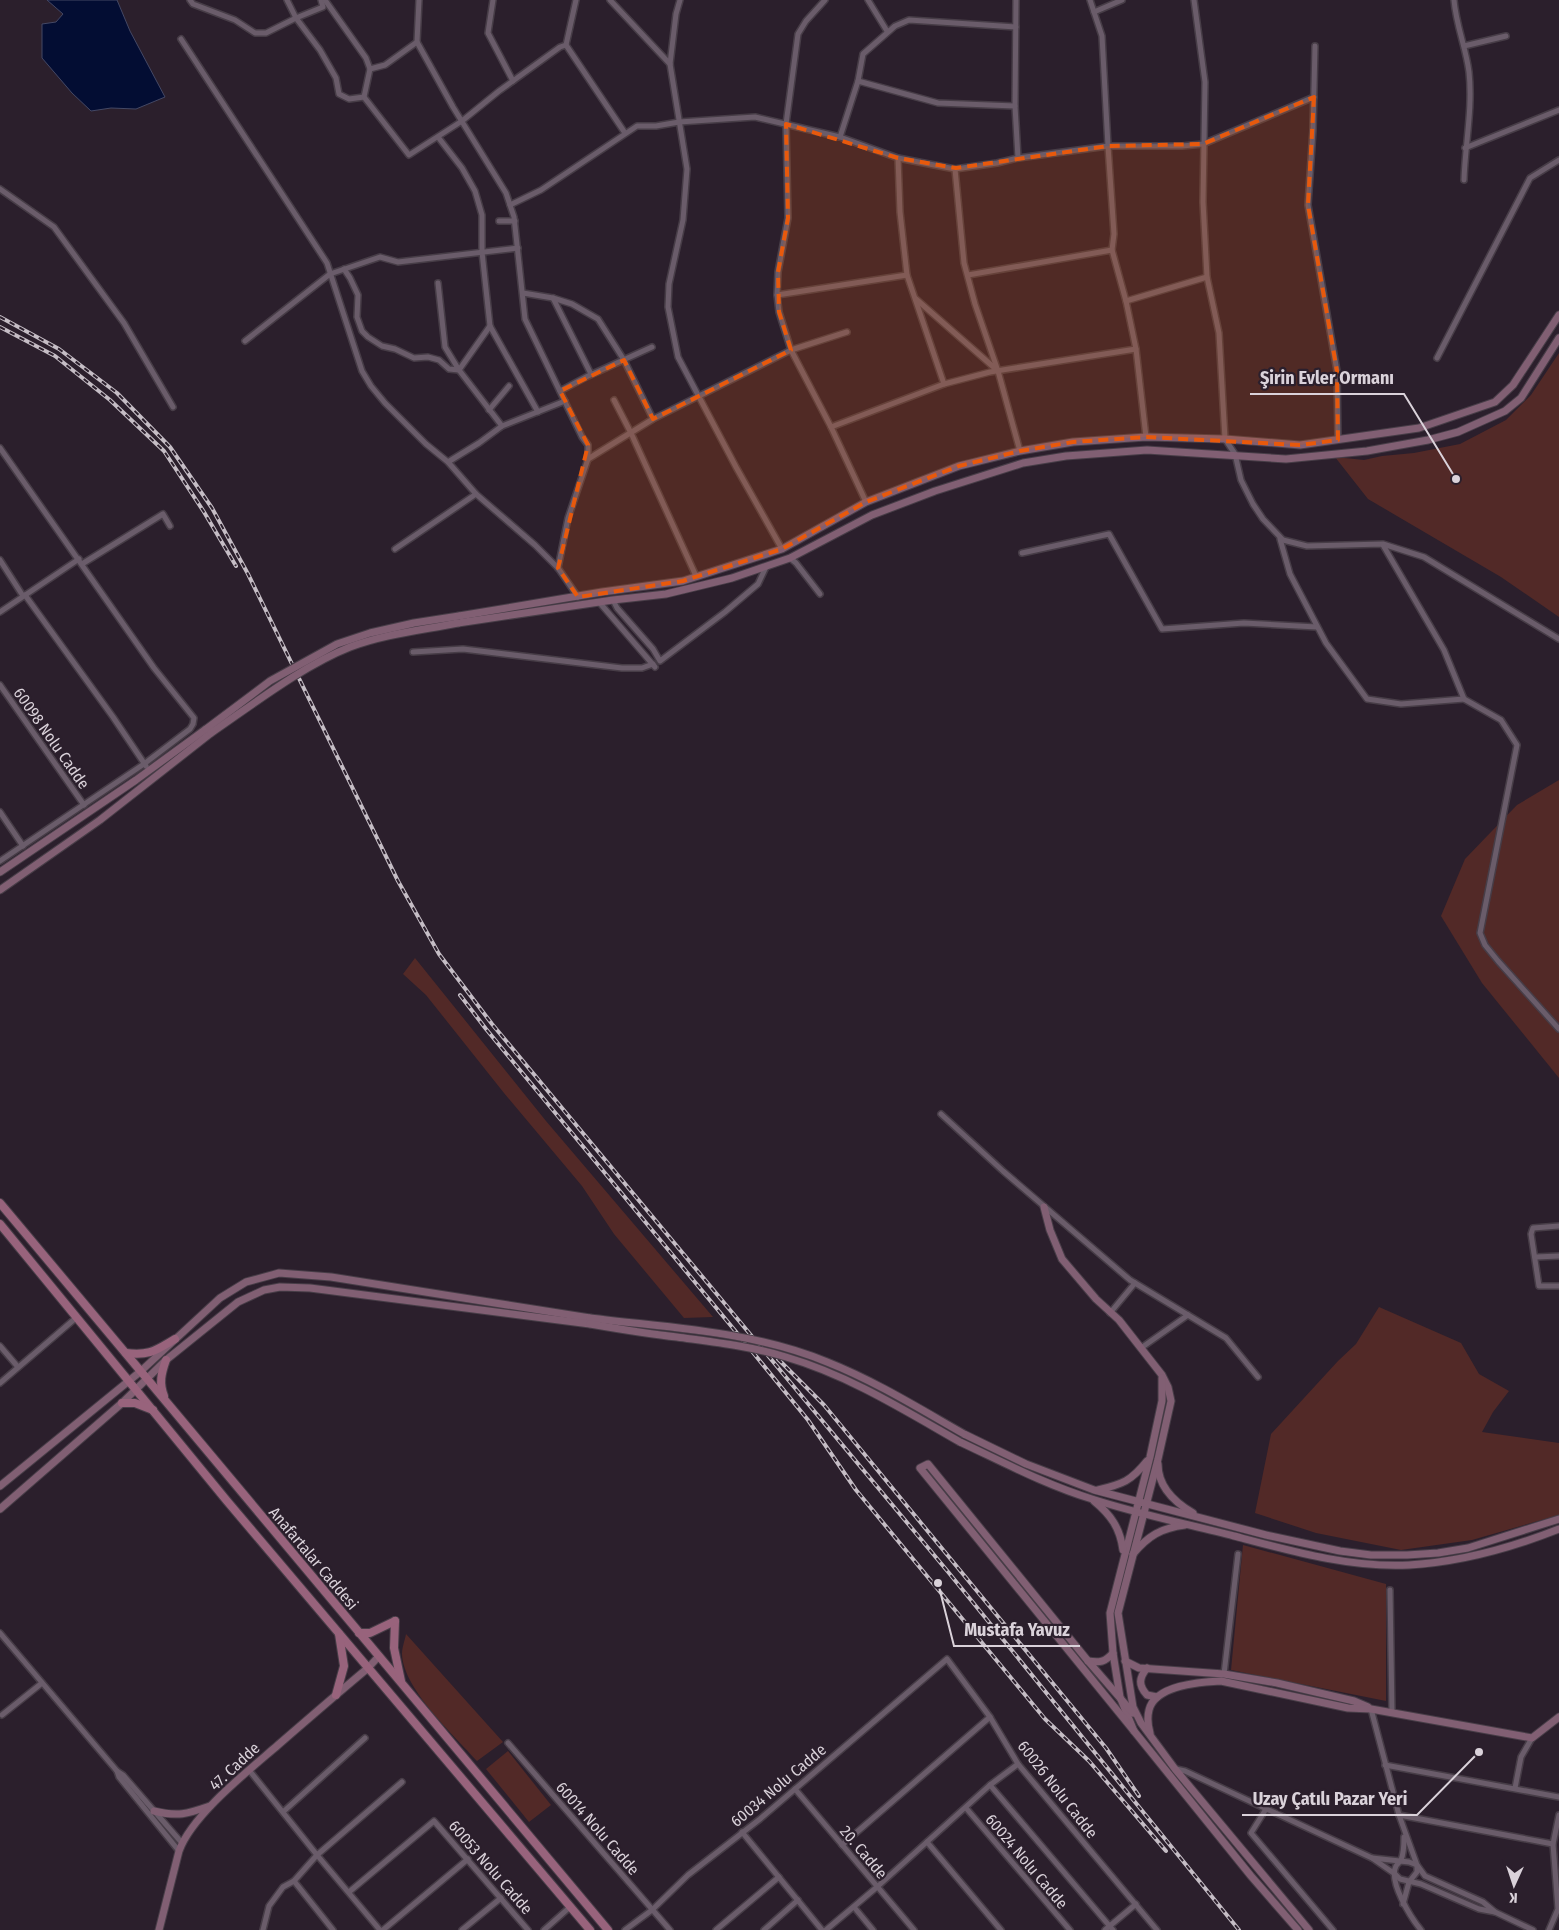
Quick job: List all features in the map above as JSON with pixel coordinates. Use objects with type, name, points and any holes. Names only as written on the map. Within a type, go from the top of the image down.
[{"type":"main road","name":"Anafartalar Caddesi","points":[[0,1203],[608,1930]]},
{"type":"main road","name":"Anafartalar Caddesi","points":[[0,1224],[227,1500],[590,1930]]},
{"type":"main road","points":[[126,1353],[141,1355],[152,1352],[175,1339]]},
{"type":"main road","points":[[166,1360],[160,1379],[161,1388],[167,1403]]},
{"type":"main road","points":[[122,1403],[136,1403],[154,1410]]},
{"type":"main road","points":[[359,1633],[370,1633],[395,1621],[394,1648],[401,1682]]},
{"type":"main road","points":[[336,1695],[344,1666],[338,1632]]},
{"type":"street","points":[[190,0],[193,4],[235,20],[255,33],[266,33],[323,7],[323,0]]},
{"type":"street","points":[[287,0],[296,18],[320,50],[336,78],[339,94],[349,99],[364,97]]},
{"type":"street","points":[[323,0],[366,58],[370,69],[364,97],[409,155],[462,121],[560,47],[566,46]]},
{"type":"street","points":[[419,0],[417,42],[506,193],[515,221],[525,319],[588,446],[588,459],[568,518],[558,568]]},
{"type":"street","points":[[493,0],[488,33],[513,81]]},
{"type":"street","points":[[576,0],[566,46],[625,133]]},
{"type":"street","points":[[610,0],[670,64]]},
{"type":"street","points":[[680,0],[676,14],[670,64],[687,170],[682,220],[669,284],[668,307],[678,357],[782,549]]},
{"type":"street","points":[[825,0],[806,21],[798,34],[786,124],[788,218],[778,272],[779,312],[791,350],[831,427],[866,502]]},
{"type":"street","points":[[868,0],[887,31]]},
{"type":"street","points":[[1016,0],[1015,106],[1018,158]]},
{"type":"street","points":[[1090,0],[1102,36],[1114,234],[1112,250],[1126,301],[1136,349],[1146,437]]},
{"type":"street","points":[[1094,12],[1122,0]]},
{"type":"street","points":[[1194,0],[1205,82],[1202,202],[1207,277],[1219,333],[1225,439],[1234,454],[1241,480],[1253,504],[1280,538],[1290,574],[1317,627],[1326,643],[1367,699],[1401,704],[1464,699],[1501,720],[1516,746],[1480,933],[1485,945],[1498,961],[1559,1029]]},
{"type":"street","points":[[1454,0],[1469,73],[1469,120],[1464,148],[1464,180]]},
{"type":"street","points":[[840,137],[858,81],[863,54],[894,26],[909,20],[1016,27]]},
{"type":"street","points":[[1464,46],[1506,36]]},
{"type":"street","points":[[181,39],[327,262],[362,371],[371,386],[426,444],[448,462],[476,494],[535,545],[558,568],[578,597]]},
{"type":"street","points":[[370,69],[385,65],[417,42]]},
{"type":"street","points":[[1315,46],[1308,205],[1337,372],[1338,440]]},
{"type":"street","points":[[858,81],[938,103],[1015,106]]},
{"type":"street","points":[[510,205],[541,190],[638,126],[755,117],[840,137],[898,158],[955,169],[1018,158],[1108,146],[1182,146],[1203,144],[1314,97]]},
{"type":"street","points":[[1464,148],[1559,110]]},
{"type":"street","points":[[438,136],[462,168],[475,190],[482,215],[482,252],[490,326],[538,412]]},
{"type":"street","points":[[898,158],[907,275],[944,384]]},
{"type":"street","points":[[1437,358],[1530,178],[1559,160]]},
{"type":"street","points":[[955,169],[962,248],[968,276],[975,304],[998,371],[1020,451]]},
{"type":"street","points":[[0,189],[54,227],[124,323],[173,407]]},
{"type":"street","points":[[499,221],[515,221]]},
{"type":"street","points":[[245,341],[330,274],[380,256],[398,262],[518,248]]},
{"type":"street","points":[[968,276],[1112,250]]},
{"type":"street","points":[[344,269],[358,295],[357,317],[362,331],[368,337],[382,346],[395,349],[414,358],[428,357],[439,360],[449,369],[458,370]]},
{"type":"street","points":[[778,295],[907,275]]},
{"type":"street","points":[[1126,301],[1207,277]]},
{"type":"street","points":[[438,283],[446,347],[458,370],[502,426]]},
{"type":"street","points":[[523,293],[553,298],[581,308],[598,319],[624,360],[653,419]]},
{"type":"street","points":[[553,298],[591,374]]},
{"type":"street","points":[[915,298],[998,371]]},
{"type":"street","points":[[0,872],[209,731],[317,664],[351,647],[459,620],[578,597],[682,581],[782,549],[866,502],[959,466],[1020,451],[1073,442],[1146,437],[1225,439],[1300,445],[1419,428],[1495,402],[1513,385],[1559,315]]},
{"type":"street","points":[[458,370],[490,326]]},
{"type":"street","points":[[588,459],[653,419],[791,350],[847,332]]},
{"type":"street","points":[[459,620],[666,594],[732,578],[790,558],[872,515],[935,491],[1023,463],[1066,456],[1147,450],[1234,454],[1286,459],[1367,452],[1458,432],[1505,411],[1521,398],[1559,338]]},
{"type":"street","points":[[560,391],[591,374],[652,347]]},
{"type":"street","points":[[831,427],[944,384],[998,371],[1136,349]]},
{"type":"street","points":[[490,410],[509,386]]},
{"type":"street","points":[[448,462],[502,426],[565,400]]},
{"type":"street","points":[[614,400],[696,576]]},
{"type":"street","points":[[0,448],[154,668],[194,718],[190,729],[144,764],[0,861]]},
{"type":"street","points":[[395,549],[476,494]]},
{"type":"street","points":[[82,564],[162,514],[170,526]]},
{"type":"street","points":[[1022,553],[1109,534],[1162,628],[1244,623],[1317,627]]},
{"type":"street","points":[[1280,538],[1308,546],[1383,544],[1424,557],[1559,639]]},
{"type":"street","points":[[1383,544],[1444,650],[1464,699]]},
{"type":"street","points":[[790,558],[820,594]]},
{"type":"street","points":[[0,612],[79,559]]},
{"type":"street","points":[[0,560],[24,596],[113,717],[149,771]]},
{"type":"street","points":[[613,600],[617,608],[660,661],[725,612],[758,584],[766,566]]},
{"type":"street","points":[[413,652],[463,649],[622,668],[654,666],[599,602]]},
{"type":"street","name":"60098 Nolu Cadde","points":[[0,685],[84,805]]},
{"type":"street","points":[[0,890],[100,820],[209,731]]},
{"type":"street","points":[[0,812],[23,846]]},
{"type":"street","points":[[941,1114],[1061,1222],[1135,1283],[1226,1338],[1258,1377]]},
{"type":"street","points":[[1044,1207],[1050,1230],[1062,1259],[1162,1375],[1162,1400],[1154,1458],[1141,1502],[1135,1510],[1110,1613],[1113,1653],[1120,1698],[1134,1731]]},
{"type":"street","points":[[1559,1226],[1533,1228],[1531,1234],[1539,1286],[1559,1286]]},
{"type":"street","points":[[1536,1257],[1559,1256]]},
{"type":"street","points":[[0,1509],[122,1403],[136,1389],[144,1375],[175,1339],[220,1298],[246,1282],[279,1273],[331,1277],[728,1344],[787,1357],[824,1370],[868,1390],[960,1442],[1024,1472],[1092,1499],[1264,1544],[1339,1560],[1371,1564],[1407,1565],[1440,1562],[1470,1557],[1559,1529]]},
{"type":"street","points":[[1110,1313],[1135,1283]]},
{"type":"street","points":[[0,1486],[130,1381],[144,1375],[166,1360],[238,1302],[264,1290],[280,1287],[310,1288],[730,1336],[789,1349],[827,1362],[872,1382],[964,1434],[1026,1464],[1094,1490],[1266,1535],[1340,1551],[1372,1555],[1407,1555],[1468,1548],[1559,1519]]},
{"type":"street","points":[[1140,1348],[1188,1315]]},
{"type":"street","points":[[0,1382],[77,1317]]},
{"type":"street","points":[[0,1346],[18,1367]]},
{"type":"street","points":[[1094,1490],[1124,1483],[1135,1476],[1154,1458]]},
{"type":"street","points":[[1154,1458],[1166,1491],[1178,1505],[1202,1518]]},
{"type":"street","points":[[1298,1930],[1251,1876],[920,1468],[928,1464],[1088,1661],[1141,1723],[1175,1769],[1310,1930]]},
{"type":"street","points":[[1092,1499],[1109,1514],[1117,1526],[1124,1553]]},
{"type":"street","points":[[1141,1502],[1143,1512],[1118,1613],[1133,1707],[1141,1723]]},
{"type":"street","points":[[1131,1556],[1142,1542],[1155,1532],[1169,1526],[1188,1524]]},
{"type":"street","points":[[1224,1674],[1238,1554]]},
{"type":"street","points":[[1390,1590],[1392,1713]]},
{"type":"street","points":[[0,1633],[117,1772],[119,1777],[179,1851]]},
{"type":"street","points":[[1088,1661],[1098,1663],[1106,1660],[1113,1653]]},
{"type":"street","name":"47. Cadde","points":[[159,1930],[179,1851],[197,1820],[249,1770],[368,1668],[379,1656]]},
{"type":"street","name":"60026 Nolu Cadde","points":[[947,1659],[990,1717],[1018,1764],[1157,1930]]},
{"type":"street","name":"60034 Nolu Cadde","points":[[625,1930],[652,1910],[688,1875],[795,1789],[947,1659]]},
{"type":"street","points":[[1125,1662],[1139,1668],[1224,1674],[1354,1700],[1371,1708],[1392,1713],[1532,1738]]},
{"type":"street","points":[[1147,1668],[1141,1675],[1142,1689],[1146,1695],[1157,1697]]},
{"type":"street","points":[[1150,1736],[1149,1709],[1157,1697],[1172,1689],[1200,1682],[1221,1681],[1348,1708],[1371,1708]]},
{"type":"street","points":[[2,1715],[42,1683]]},
{"type":"street","points":[[1371,1708],[1404,1832],[1417,1865],[1425,1876],[1483,1902],[1495,1912],[1533,1930]]},
{"type":"street","points":[[842,1845],[990,1717]]},
{"type":"street","points":[[1515,1788],[1521,1757],[1532,1738],[1559,1717]]},
{"type":"street","points":[[283,1812],[365,1738]]},
{"type":"street","name":"60014 Nolu Cadde","points":[[508,1742],[670,1930]]},
{"type":"street","points":[[826,1930],[877,1887],[990,1785],[1018,1764]]},
{"type":"street","points":[[1385,1764],[1559,1797]]},
{"type":"street","points":[[1175,1769],[1185,1771],[1372,1858],[1400,1879],[1421,1884],[1479,1909],[1495,1912]]},
{"type":"street","points":[[249,1770],[317,1855],[382,1930],[468,1859]]},
{"type":"street","points":[[117,1772],[123,1775],[182,1843]]},
{"type":"street","points":[[263,1930],[269,1906],[283,1887],[294,1881],[317,1855],[402,1782]]},
{"type":"street","points":[[990,1785],[1109,1929],[1136,1904]]},
{"type":"street","name":"20. Cadde","points":[[795,1789],[914,1930]]},
{"type":"street","points":[[154,1810],[170,1815],[187,1814],[213,1805]]},
{"type":"street","name":"60024 Nolu Cadde","points":[[966,1808],[1070,1930]]},
{"type":"street","points":[[1266,1809],[1250,1833],[1333,1930]]},
{"type":"street","points":[[1549,1930],[1558,1909],[1553,1844],[1559,1815]]},
{"type":"street","points":[[1399,1816],[1553,1844]]},
{"type":"street","name":"60053 Nolu Cadde","points":[[349,1892],[434,1821],[528,1930]]},
{"type":"street","points":[[742,1832],[822,1930]]},
{"type":"street","points":[[1404,1832],[1404,1849],[1400,1862],[1396,1866],[1395,1874],[1403,1904],[1420,1930]]},
{"type":"street","points":[[927,1842],[1001,1930]]},
{"type":"street","points":[[1372,1858],[1409,1862],[1417,1865]]},
{"type":"street","points":[[1403,1904],[1409,1882],[1417,1872],[1417,1865]]},
{"type":"street","points":[[716,1930],[779,1878]]},
{"type":"street","points":[[294,1881],[333,1930]]},
{"type":"street","points":[[462,1930],[501,1898]]},
{"type":"street","points":[[764,1930],[798,1900]]},
{"type":"street","points":[[544,1930],[570,1907]]},
{"type":"street","points":[[854,1907],[873,1930]]},
{"type":"highlighted area","points":[[1314,97],[1308,205],[1337,371],[1338,440],[1300,445],[1146,437],[1073,442],[1020,451],[959,466],[866,502],[782,549],[683,581],[578,597],[558,568],[588,445],[560,391],[624,360],[653,419],[791,350],[779,312],[778,272],[788,218],[786,124],[898,158],[956,168],[1108,146],[1203,144]]},
{"type":"shaded area","points":[[1559,353],[1559,617],[1501,577],[1368,499],[1335,457],[1364,460],[1460,444],[1506,420],[1531,395]]},
{"type":"shaded area","points":[[1559,780],[1559,1078],[1482,983],[1441,916],[1465,859],[1517,805]]},
{"type":"shaded area","points":[[415,958],[546,1121],[713,1317],[684,1318],[614,1234],[582,1186],[504,1093],[426,995],[403,974]]},
{"type":"shaded area","points":[[1379,1307],[1461,1343],[1479,1374],[1509,1391],[1493,1412],[1482,1432],[1559,1443],[1559,1515],[1472,1540],[1401,1550],[1316,1533],[1255,1513],[1271,1434],[1356,1344]]},
{"type":"shaded area","points":[[1243,1545],[1386,1584],[1386,1701],[1231,1670]]},
{"type":"shaded area","points":[[406,1634],[503,1742],[477,1761],[431,1711],[411,1682],[402,1654]]},
{"type":"shaded area","points":[[508,1751],[551,1805],[529,1822],[486,1769]]},
{"type":"water","points":[[47,0],[117,0],[130,31],[165,97],[136,109],[111,108],[91,111],[72,93],[42,58],[42,24],[56,22],[63,14]]},
{"type":"railway","points":[[0,317],[59,349],[117,393],[170,447],[212,508],[248,574],[398,881],[439,954],[492,1024],[949,1573],[1239,1930]]},
{"type":"railway","points":[[0,327],[55,356],[110,400],[164,451],[204,512],[236,566]]},
{"type":"railway","points":[[460,995],[808,1420],[856,1490],[1045,1719],[1089,1761],[1166,1851]]},
{"type":"railway","points":[[778,1359],[824,1405],[1106,1748],[1139,1796]]},
{"type":"place","name":"Şirin Evler Ormanı","points":[[1456,479]]},
{"type":"place","name":"Mustafa Yavuz","points":[[938,1583]]},
{"type":"place","name":"Uzay Çatılı Pazar Yeri","points":[[1479,1752]]}]
